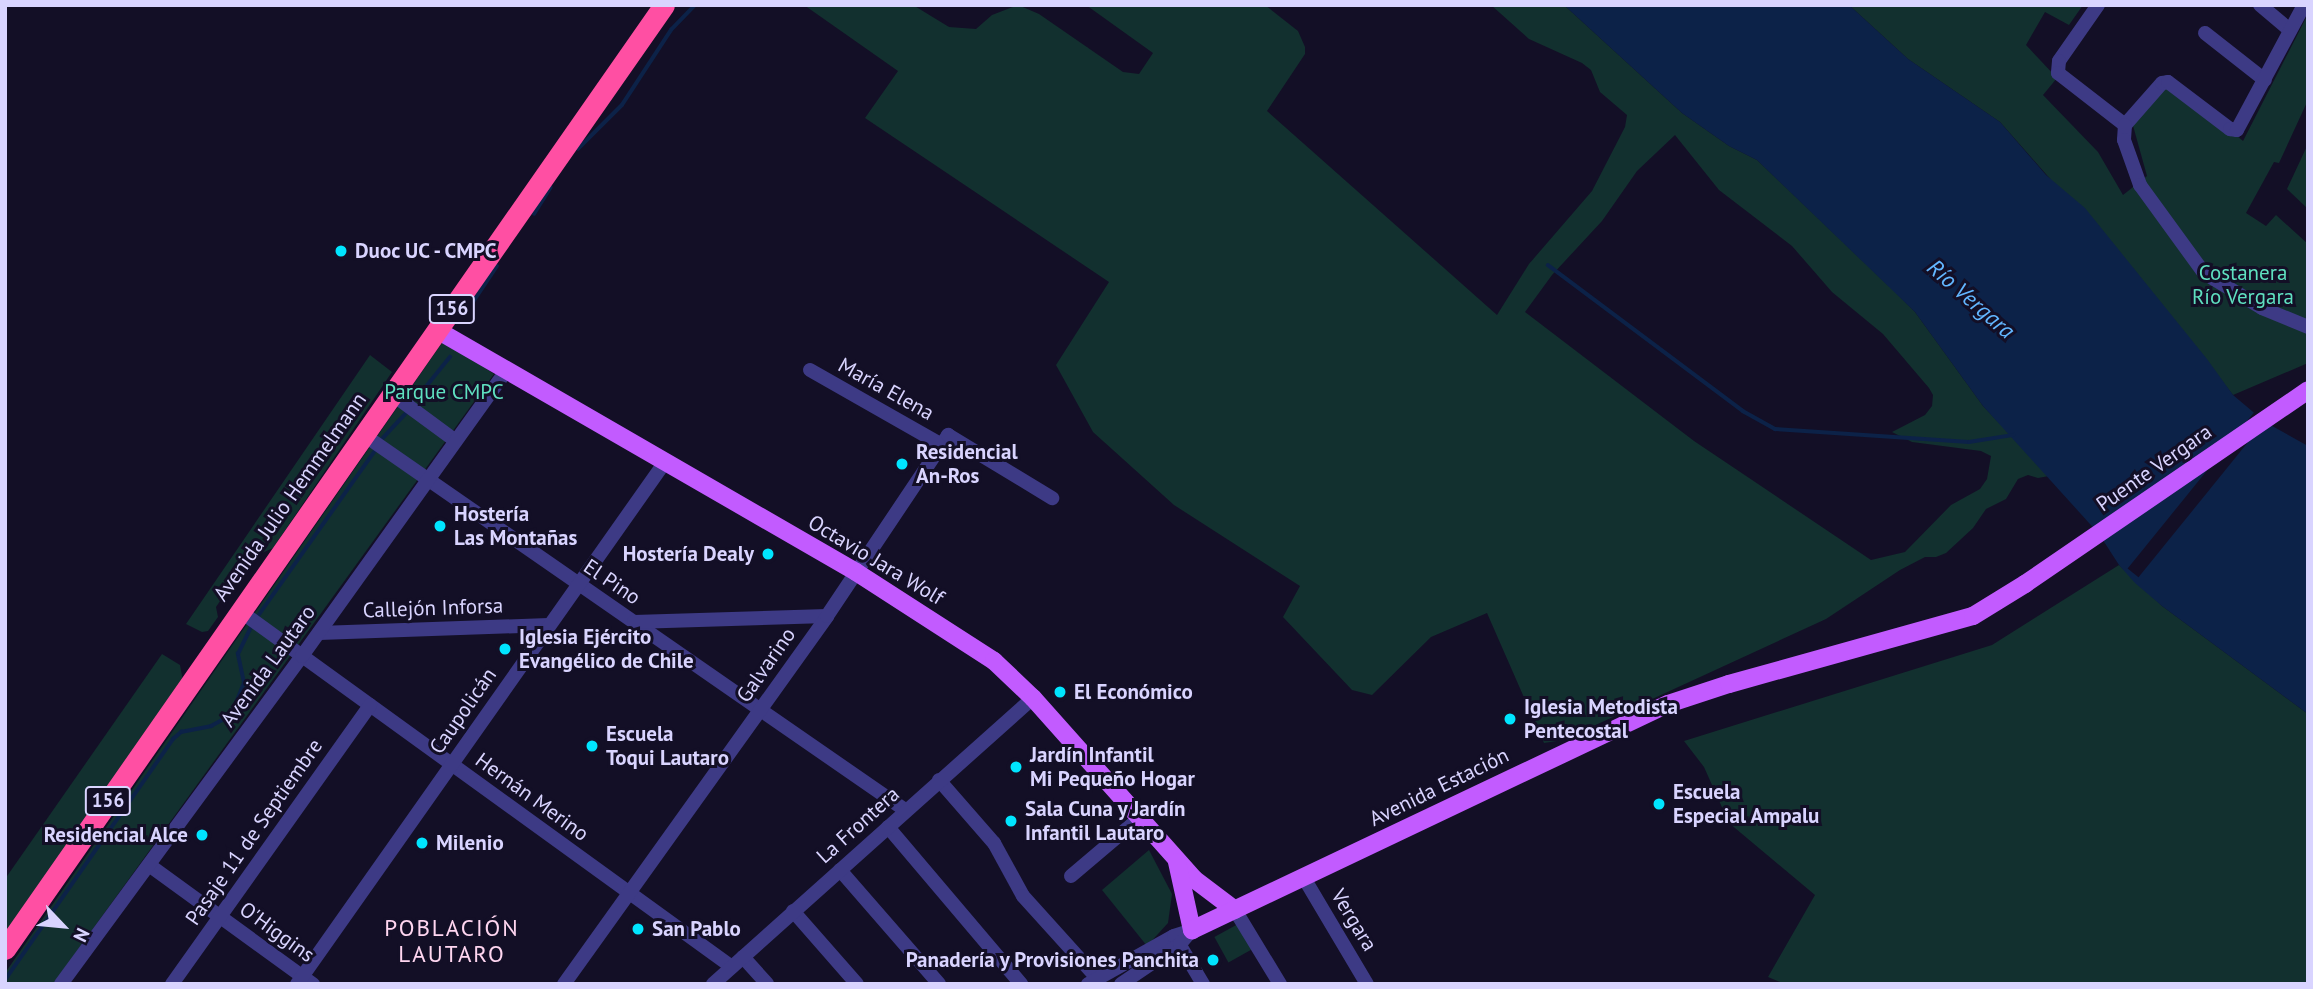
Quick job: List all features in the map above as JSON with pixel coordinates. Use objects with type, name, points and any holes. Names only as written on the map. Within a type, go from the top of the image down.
[{"type":"highway","name":"Avenida Julio Hemmelmann","points":[[5,949],[664,5]]},
{"type":"main road","name":"Octavio Jara Wolf","points":[[438,330],[856,572],[994,661],[1033,698],[1137,820],[1177,862],[1204,889],[1235,910]]},
{"type":"main road","name":"Puente Vergara","points":[[2025,584],[2308,390]]},
{"type":"main road","name":"Avenida Estación","points":[[1192,930],[1668,704],[1729,684],[1954,623],[1973,616],[2025,584]]},
{"type":"main road","points":[[1177,862],[1192,930]]},
{"type":"street","points":[[2098,5],[2059,61],[2057,73],[2125,125]]},
{"type":"street","points":[[2260,5],[2290,30]]},
{"type":"street","points":[[2304,5],[2238,129],[2234,130],[2168,82],[2162,83],[2125,125],[2124,140],[2140,185],[2204,273],[2262,308],[2308,327]]},
{"type":"street","points":[[2205,33],[2265,80]]},
{"type":"street","name":"María Elena","points":[[810,370],[1052,498]]},
{"type":"street","name":"Avenida Lautaro","points":[[61,984],[319,633],[506,371]]},
{"type":"street","points":[[392,394],[456,440]]},
{"type":"street","name":"El Pino","points":[[364,435],[905,810]]},
{"type":"street","name":"Galvarino","points":[[564,984],[827,615],[945,440]]},
{"type":"street","name":"Caupolicán","points":[[304,981],[577,584],[665,462]]},
{"type":"street","name":"Hernán Merino","points":[[240,611],[629,892],[738,962],[767,984]]},
{"type":"street","points":[[634,622],[827,615]]},
{"type":"street","name":"Callejón Inforsa","points":[[319,633],[549,625]]},
{"type":"street","name":"La Frontera","points":[[713,984],[1033,698]]},
{"type":"street","name":"Pasaje 11 de Septiembre","points":[[172,984],[370,705]]},
{"type":"street","points":[[939,780],[993,843],[1023,896],[1092,981]]},
{"type":"street","points":[[1071,876],[1137,820]]},
{"type":"street","points":[[888,827],[1021,984]]},
{"type":"street","name":"O'Higgins","points":[[149,865],[304,981]]},
{"type":"street","points":[[840,870],[939,984]]},
{"type":"street","name":"Vergara","points":[[1304,878],[1367,984]]},
{"type":"street","points":[[1235,910],[1280,984]]},
{"type":"street","points":[[793,911],[857,984]]},
{"type":"street","name":"Avenida Estación","points":[[1123,983],[1192,930]]},
{"type":"street","points":[[1177,940],[1203,984]]},
{"type":"street","name":"Avenida Estación","points":[[1092,981],[1177,940]]},
{"type":"street","points":[[1113,969],[1123,983]]},
{"type":"green space","points":[[804,5],[913,5],[949,27],[976,29],[992,15],[1018,5],[1039,14],[1123,72],[1139,74],[1153,53],[1086,5],[1265,5],[1298,31],[1305,47],[1305,54],[1267,111],[1497,315],[1529,264],[1592,191],[1625,127],[1627,115],[1600,92],[1591,70],[1582,63],[1529,39],[1491,5],[1564,5],[1682,113],[1729,146],[1757,160],[1895,292],[1915,312],[1983,406],[2049,476],[2038,478],[2028,475],[2018,479],[2006,499],[1986,509],[1973,528],[1946,553],[1925,557],[1900,570],[1826,619],[1563,740],[1544,743],[1487,613],[1431,637],[1372,695],[1352,690],[1283,617],[1300,586],[1174,505],[1093,432],[1056,365],[1109,282],[865,118],[898,71]],"holes":[[[1675,135],[1719,190],[1792,246],[1832,292],[1883,334],[1929,388],[1933,395],[1932,406],[1925,415],[1892,432],[1912,442],[1981,451],[1991,456],[1987,479],[1980,489],[1951,505],[1905,552],[1871,560],[1694,441],[1525,312],[1552,275],[1602,221],[1637,171]]]},
{"type":"green space","name":"Costanera Río Vergara","points":[[1849,5],[2083,5],[2069,25],[2045,12],[2026,45],[2057,78],[2043,95],[2098,152],[2123,195],[2147,176],[2132,122],[2166,87],[2187,93],[2243,141],[2308,14],[2308,100],[2279,163],[2274,162],[2246,213],[2266,226],[2276,215],[2308,244],[2308,363],[2233,395],[2168,312],[2000,122],[1908,59]]},
{"type":"green space","points":[[2308,144],[2308,209],[2287,189]]},
{"type":"green space","name":"Parque CMPC","points":[[444,340],[494,374],[53,984],[5,984],[5,973]]},
{"type":"green space","points":[[370,355],[392,372],[273,548],[249,559],[216,607],[218,617],[208,631],[202,632],[186,624]]},
{"type":"green space","points":[[2119,565],[2162,606],[2308,714],[2308,984],[1785,984],[1768,977],[1815,895],[1729,823],[1704,767],[1684,741],[1992,645]]},
{"type":"green space","points":[[162,654],[180,665],[183,681],[5,935],[5,879]]},
{"type":"green space","points":[[1149,850],[1172,894],[1168,923],[1147,946],[1102,890]]},
{"type":"green space","points":[[1238,924],[1252,949],[1228,962],[1214,937]]},
{"type":"water","name":"Río Vergara","points":[[1564,5],[1849,5],[1908,59],[2000,122],[2046,175],[2085,208],[2233,395],[2265,422],[2308,446],[2308,714],[2135,583],[2119,565],[2099,534],[1983,406],[1915,312],[1757,160],[1729,146],[1682,113]]},
{"type":"pier","points":[[2256,410],[2267,419],[2138,577],[2128,569]]},
{"type":"waterway","points":[[578,149],[622,105],[671,30],[695,5]]},
{"type":"waterway","points":[[534,214],[550,188]]},
{"type":"waterway","points":[[1548,265],[1743,411],[1775,429],[1969,442],[2013,435]]},
{"type":"waterway","points":[[469,308],[497,266]]},
{"type":"waterway","points":[[416,399],[450,357]]},
{"type":"waterway","points":[[382,439],[405,414]]},
{"type":"waterway","points":[[258,616],[375,451]]},
{"type":"waterway","points":[[5,980],[173,739],[181,732],[211,726],[226,718],[234,708],[244,683],[238,654],[250,629]]},
{"type":"place","name":"Duoc UC - CMPC","points":[[341,251]]},
{"type":"place","name":"Residencial An-Ros","points":[[902,464]]},
{"type":"place","name":"Hostería Las Montañas","points":[[440,526]]},
{"type":"place","name":"Hostería Dealy","points":[[768,554]]},
{"type":"place","name":"Iglesia Ejército Evangélico de Chile","points":[[505,649]]},
{"type":"place","name":"El Económico","points":[[1060,692]]},
{"type":"place","name":"Iglesia Metodista Pentecostal","points":[[1510,719]]},
{"type":"place","name":"Escuela Toqui Lautaro","points":[[592,746]]},
{"type":"place","name":"Jardín Infantil Mi Pequeño Hogar","points":[[1016,767]]},
{"type":"place","name":"Escuela Especial Ampalu","points":[[1659,804]]},
{"type":"place","name":"Sala Cuna y Jardín Infantil Lautaro","points":[[1011,821]]},
{"type":"place","name":"Residencial Alce","points":[[202,835]]},
{"type":"place","name":"Milenio","points":[[422,843]]},
{"type":"place","name":"San Pablo","points":[[638,929]]},
{"type":"place","name":"Panadería y Provisiones Panchita","points":[[1213,960]]},
{"type":"district","name":"POBLACIÓN LAUTARO","points":[[452,941]]}]
